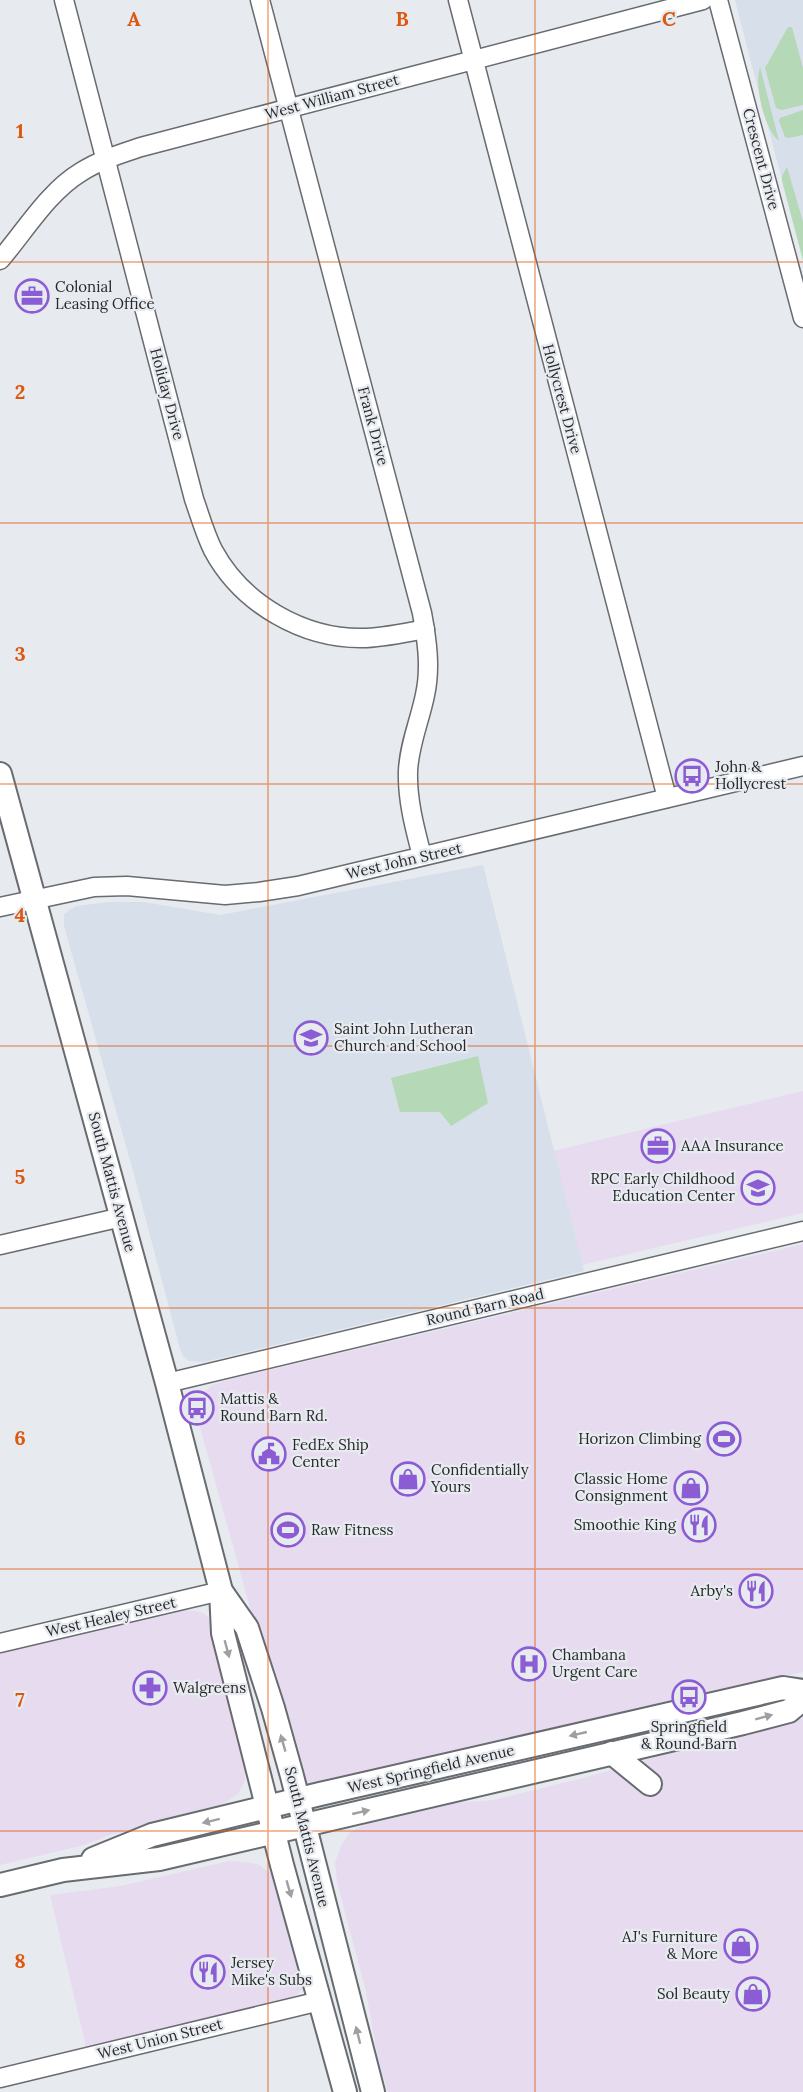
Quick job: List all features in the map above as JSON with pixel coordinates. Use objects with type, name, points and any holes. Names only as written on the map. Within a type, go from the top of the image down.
[{"type":"main road","name":"South Mattis Avenue","points":[[0,774],[167,1383],[221,1591],[223,1633],[267,1807],[345,2092]]},
{"type":"main road","name":"South Mattis Avenue","points":[[221,1591],[247,1628],[273,1708],[373,2092]]},
{"type":"main road","name":"West Springfield Avenue","points":[[63,1870],[152,1835],[298,1799],[772,1690],[783,1688],[803,1691]]},
{"type":"main road","name":"West Springfield Avenue","points":[[0,1885],[63,1870],[159,1859],[789,1711],[803,1698]]},
{"type":"main road","points":[[612,1753],[651,1784]]},
{"type":"street","name":"Holiday Drive","points":[[64,0],[194,499],[213,550],[229,574],[244,590],[280,617],[300,627],[342,637],[364,638],[425,629]]},
{"type":"street","name":"Frank Drive","points":[[260,0],[420,602],[425,629],[428,671],[426,694],[408,769],[414,825],[422,856]]},
{"type":"street","name":"Hollycrest Drive","points":[[458,0],[667,798]]},
{"type":"street","name":"West William Street","points":[[0,260],[64,184],[105,159],[141,147],[703,0]]},
{"type":"street","name":"Crescent Drive","points":[[718,0],[803,318]]},
{"type":"street","name":"West John Street","points":[[0,907],[72,890],[110,886],[225,895],[298,886],[803,766]]},
{"type":"street","points":[[0,1245],[122,1217]]},
{"type":"street","name":"Round Barn Road","points":[[167,1383],[803,1231]]},
{"type":"street","name":"West Healey Street","points":[[0,1642],[221,1591]]},
{"type":"street","name":"West Union Street","points":[[0,2078],[320,2001]]},
{"type":"shaded area","points":[[735,0],[803,0],[803,260],[745,39]]},
{"type":"shaded area","name":"Saint John Lutheran Church and School","points":[[483,865],[584,1271],[204,1362],[189,1361],[180,1349],[64,926],[64,914],[76,906],[110,902],[144,902],[220,915]]},
{"type":"shaded area","points":[[803,1091],[803,1213],[582,1265],[553,1151]]},
{"type":"shaded area","points":[[803,1244],[803,1672],[300,1788],[195,1409],[201,1395],[212,1385],[236,1378]]},
{"type":"shaded area","points":[[185,1610],[205,1614],[211,1620],[245,1766],[245,1781],[238,1794],[203,1813],[0,1865],[0,1654]]},
{"type":"shaded area","points":[[803,1718],[803,2092],[388,2092],[378,2059],[366,1992],[337,1882],[335,1863],[341,1846],[350,1832],[370,1822],[431,1805],[494,1800],[587,1777],[709,1741]]},
{"type":"shaded area","points":[[229,1861],[260,1865],[270,1873],[277,1884],[304,1980],[303,1989],[292,1998],[86,2047],[50,1895],[120,1886]]},
{"type":"green space","points":[[788,27],[792,27],[803,68],[803,105],[782,110],[776,108],[765,68]]},
{"type":"green space","points":[[760,67],[779,141],[769,127],[759,95]]},
{"type":"green space","points":[[803,110],[803,135],[785,137],[780,118]]},
{"type":"green space","points":[[787,167],[803,222],[803,260],[782,181]]},
{"type":"green space","points":[[478,1056],[488,1103],[451,1126],[440,1112],[400,1112],[391,1078]]},
{"type":"place","name":"Colonial Leasing Office","points":[[32,296]]},
{"type":"place","name":"John & Hollycrest","points":[[692,776]]},
{"type":"place","name":"Saint John Lutheran Church and School","points":[[311,1038]]},
{"type":"place","name":"AAA Insurance","points":[[658,1146]]},
{"type":"place","name":"RPC Early Childhood Education Center","points":[[758,1188]]},
{"type":"place","name":"Mattis & Round Barn Rd.","points":[[197,1408]]},
{"type":"place","name":"Horizon Climbing","points":[[724,1439]]},
{"type":"place","name":"FedEx Ship Center","points":[[269,1454]]},
{"type":"place","name":"Confidentially Yours","points":[[408,1479]]},
{"type":"place","name":"Classic Home Consignment","points":[[691,1488]]},
{"type":"place","name":"Smoothie King","points":[[699,1525]]},
{"type":"place","name":"Raw Fitness","points":[[288,1530]]},
{"type":"place","name":"Arby's","points":[[756,1591]]},
{"type":"place","name":"Chambana Urgent Care","points":[[529,1664]]},
{"type":"place","name":"Walgreens","points":[[150,1688]]},
{"type":"place","name":"Springfield & Round Barn","points":[[689,1697]]},
{"type":"place","name":"AJ's Furniture & More","points":[[741,1946]]},
{"type":"place","name":"Jersey Mike's Subs","points":[[208,1972]]},
{"type":"place","name":"Sol Beauty","points":[[753,1994]]}]
